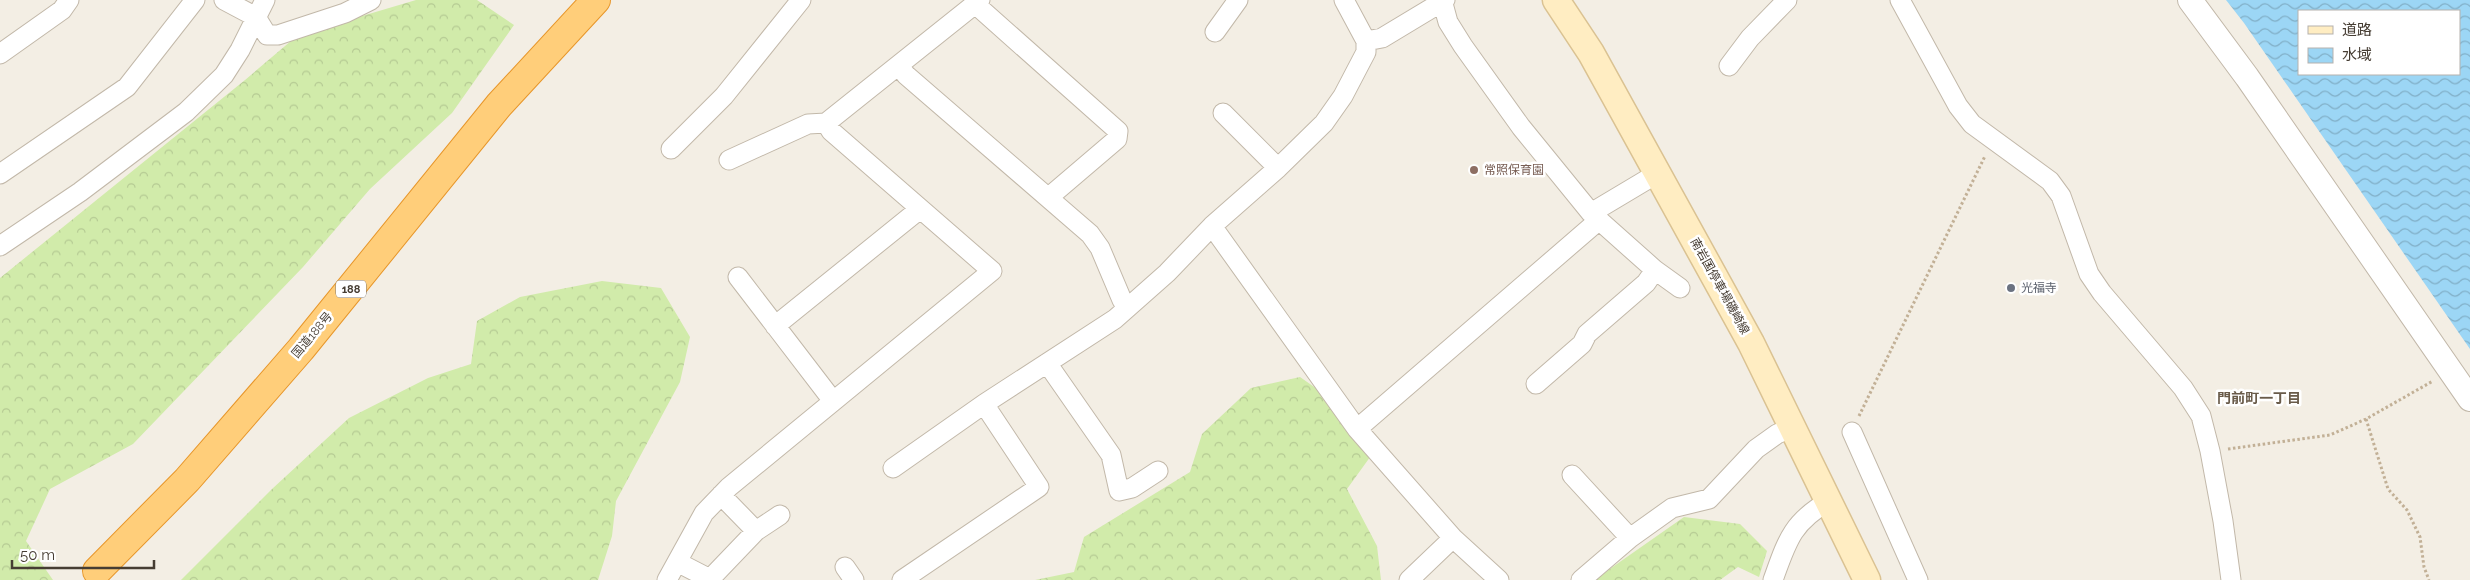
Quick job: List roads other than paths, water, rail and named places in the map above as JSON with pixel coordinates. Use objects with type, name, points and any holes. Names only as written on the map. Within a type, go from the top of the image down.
[{"type":"highway","name":"国道188号","points":[[97,571],[187,480],[314,334],[500,105],[596,0]]},
{"type":"main road","name":"南岩国停車場磯崎線","points":[[1556,0],[1590,53],[1658,172],[1751,343],[1867,580]]},
{"type":"street","points":[[0,54],[62,10],[69,0]]},
{"type":"street","points":[[0,174],[127,87],[195,0]]},
{"type":"street","points":[[224,0],[256,17],[267,35],[278,35],[345,13],[371,0]]},
{"type":"street","points":[[0,246],[80,192],[186,112],[224,75],[240,50],[265,0]]},
{"type":"street","points":[[671,148],[724,96],[801,0]]},
{"type":"street","points":[[1215,32],[1238,0]]},
{"type":"street","points":[[893,468],[984,404],[1114,320],[1167,273],[1212,226],[1278,168],[1324,123],[1343,96],[1366,52],[1366,41],[1344,0]]},
{"type":"street","points":[[1366,41],[1382,38],[1443,0],[1448,22],[1464,46],[1521,127],[1594,217],[1655,270],[1680,288]]},
{"type":"street","points":[[1729,66],[1750,38],[1787,0]]},
{"type":"street","points":[[1900,0],[1958,106],[1972,124],[2045,176],[2061,196],[2089,274],[2102,293],[2183,388],[2201,416],[2210,451],[2229,556],[2231,580]]},
{"type":"street","points":[[2190,0],[2247,77],[2470,399]]},
{"type":"street","points":[[729,160],[808,124],[826,123],[978,2],[1118,132],[1117,139],[1049,197]]},
{"type":"street","points":[[899,66],[906,75],[1090,234],[1100,248],[1122,300],[1128,308]]},
{"type":"street","points":[[1223,113],[1278,168]]},
{"type":"street","points":[[667,580],[704,513],[721,495],[992,271],[831,131],[826,123]]},
{"type":"street","points":[[1357,429],[1594,217],[1658,172]]},
{"type":"street","points":[[775,326],[920,209]]},
{"type":"street","points":[[1212,226],[1357,429],[1453,538],[1498,580]]},
{"type":"street","points":[[1536,384],[1582,344],[1587,334],[1646,283],[1655,270]]},
{"type":"street","points":[[738,278],[833,401]]},
{"type":"street","points":[[1047,363],[1111,455],[1119,491],[1132,488],[1158,471]]},
{"type":"street","points":[[902,580],[1039,487],[984,404]]},
{"type":"street","points":[[1581,580],[1630,538],[1672,508],[1709,499],[1756,449],[1777,434],[1793,427]]},
{"type":"street","points":[[1852,432],[1918,580]]},
{"type":"street","points":[[1572,475],[1630,538]]},
{"type":"street","points":[[721,495],[756,531]]},
{"type":"street","points":[[1773,580],[1788,540],[1809,512],[1829,501]]},
{"type":"street","points":[[677,562],[710,579],[756,531],[780,515]]},
{"type":"street","points":[[1409,580],[1453,538]]},
{"type":"water","points":[[2226,0],[2470,0],[2470,349],[2244,23]]},
{"type":"place","name":"常照保育園","points":[[1474,170]]},
{"type":"place","name":"光福寺","points":[[2011,288]]},
{"type":"district","name":"門前町一丁目","points":[[2259,398]]}]
